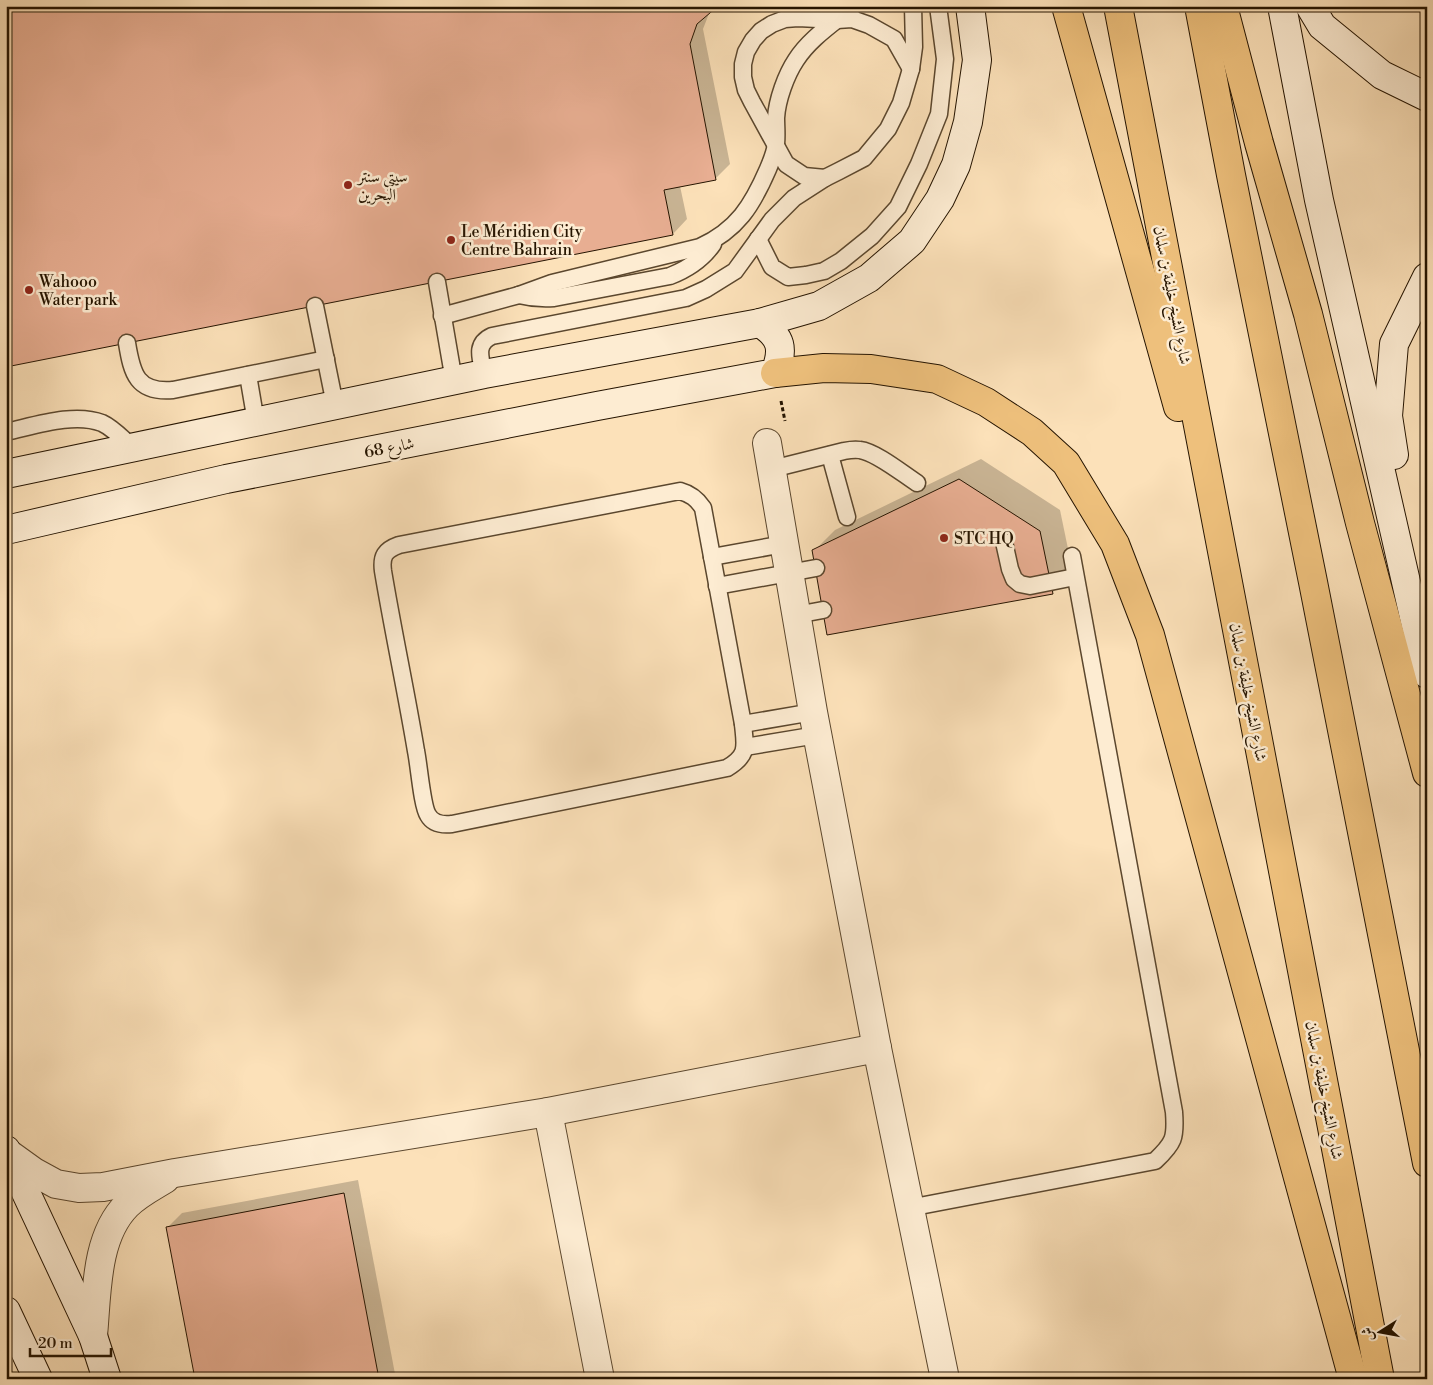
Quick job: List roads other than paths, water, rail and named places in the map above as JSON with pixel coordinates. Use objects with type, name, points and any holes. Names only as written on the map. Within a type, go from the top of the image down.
[{"type":"highway","points":[[1066,6],[1230,592]]},
{"type":"highway","name":"شارع الشيخ خليفة بن سلمان","points":[[1118,6],[1380,1379]]},
{"type":"highway","points":[[1199,6],[1427,1163]]},
{"type":"highway","points":[[1223,6],[1262,153],[1308,314],[1360,523],[1427,773]]},
{"type":"highway","points":[[775,373],[824,368],[871,369],[937,379],[986,402],[1032,432],[1066,463],[1115,544],[1150,635],[1353,1379]]},
{"type":"main road","points":[[6,474],[484,374],[760,323],[818,306],[869,278],[912,241],[940,199],[956,164],[968,122],[977,60],[970,6]]},
{"type":"main road","points":[[1282,6],[1319,200],[1426,670]]},
{"type":"main road","points":[[1310,6],[1322,26],[1382,75],[1427,97]]},
{"type":"main road","points":[[1426,670],[1388,416],[1394,344],[1427,277]]},
{"type":"main road","points":[[760,323],[773,332],[779,345],[780,360],[775,373]]},
{"type":"main road","name":"شارع 68","points":[[6,530],[226,479],[775,373]]},
{"type":"main road","points":[[767,442],[784,544],[803,570],[796,615],[815,724],[877,1048],[946,1379]]},
{"type":"main road","points":[[8,1152],[34,1172],[56,1184],[79,1188],[103,1187],[175,1173],[548,1112],[877,1048]]},
{"type":"main road","points":[[548,1112],[600,1379]]},
{"type":"main road","points":[[8,1152],[94,1336],[107,1379]]},
{"type":"main road","points":[[94,1336],[98,1276],[102,1250],[112,1227],[126,1206],[146,1190],[175,1173]]},
{"type":"main road","points":[[6,1311],[38,1379]]},
{"type":"lane","points":[[442,316],[519,295],[552,283],[700,247],[716,240],[743,216],[764,179],[776,145],[776,116],[783,87],[796,61],[814,38],[854,6]]},
{"type":"lane","points":[[484,374],[479,352],[481,345],[492,336],[686,298],[706,289],[734,271],[772,220],[794,198],[825,178],[864,158],[888,129],[901,103],[911,69],[914,47],[913,6]]},
{"type":"lane","points":[[758,239],[772,267],[788,277],[824,271],[841,261],[872,236],[898,207],[919,164],[939,114],[945,59],[938,6]]},
{"type":"lane","points":[[825,178],[804,176],[786,164],[746,90],[743,71],[746,52],[753,40],[761,31],[785,19],[852,19],[869,25],[894,39],[911,69]]},
{"type":"lane","points":[[437,282],[454,381]]},
{"type":"lane","points":[[316,306],[335,405]]},
{"type":"lane","points":[[127,344],[131,367],[136,377],[152,390],[162,391],[326,360]]},
{"type":"lane","points":[[248,375],[256,422]]},
{"type":"lane","points":[[6,432],[67,419],[85,418],[103,424],[132,447]]},
{"type":"lane","points":[[772,469],[852,450],[868,452],[917,483]]},
{"type":"lane","points":[[830,455],[847,517]]},
{"type":"lane","points":[[680,491],[689,494],[703,508],[717,586],[746,748],[736,763],[728,768],[452,824],[442,825],[434,822],[428,815],[382,562],[385,554],[391,548],[680,491]]},
{"type":"lane","points":[[1004,542],[1010,569],[1014,579],[1020,584],[1030,586],[1075,577]]},
{"type":"lane","points":[[712,557],[784,544]]},
{"type":"lane","points":[[909,1208],[1155,1161],[1169,1148],[1176,1131],[1072,556]]},
{"type":"lane","points":[[717,586],[803,570]]},
{"type":"lane","points":[[796,615],[823,610]]},
{"type":"lane","points":[[743,724],[815,724]]},
{"type":"lane","points":[[746,748],[815,724]]},
{"type":"place","name":"سيتي سنتر البحرين","points":[[348,185]]},
{"type":"place","name":"Le Méridien City Centre Bahrain","points":[[451,240]]},
{"type":"place","name":"Wahooo Water park","points":[[29,290]]},
{"type":"place","name":"STC HQ","points":[[944,538]]}]
